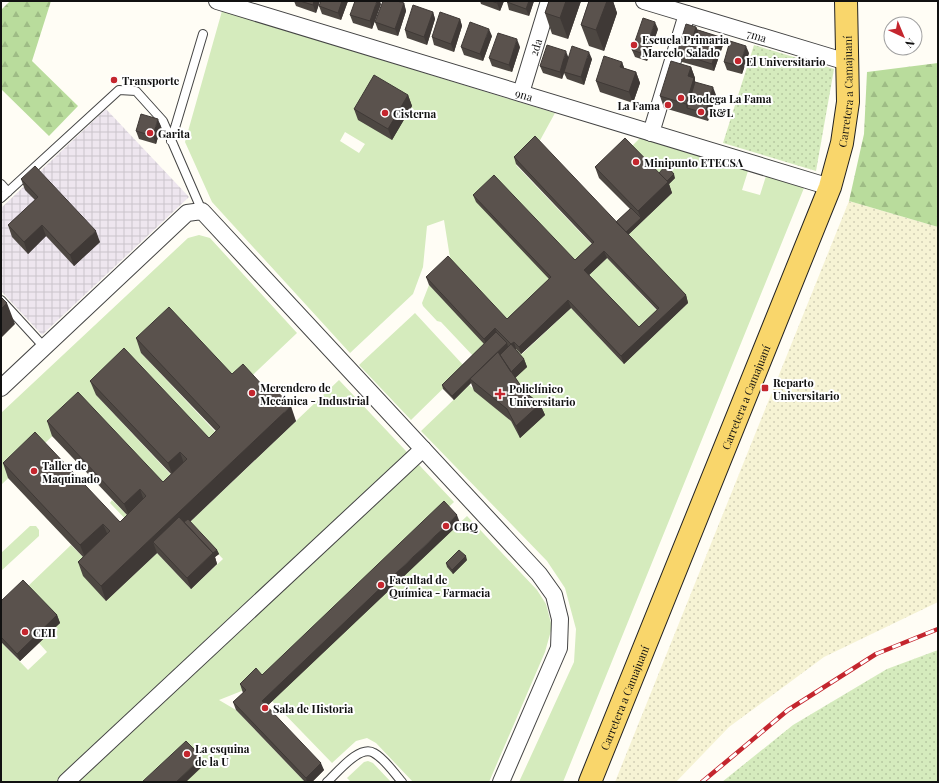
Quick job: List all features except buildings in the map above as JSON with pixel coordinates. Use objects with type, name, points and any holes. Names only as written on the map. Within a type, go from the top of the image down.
[{"type":"main road","name":"Carretera a Camajuaní","points":[[590,782],[830,187],[842,143],[848,102],[846,1]]},
{"type":"street","name":"9na","points":[[217,1],[830,187]]},
{"type":"street","name":"2da","points":[[522,93],[549,1]]},
{"type":"street","name":"7ma","points":[[644,1],[847,62]]},
{"type":"street","points":[[651,133],[687,14]]},
{"type":"street","points":[[1,388],[187,213],[202,211],[539,574],[554,595],[560,619],[559,648],[501,782]]},
{"type":"street","points":[[66,782],[423,449]]},
{"type":"lane","points":[[172,141],[203,34]]},
{"type":"lane","points":[[1,198],[119,90],[136,91],[163,121],[202,211]]},
{"type":"lane","points":[[1,184],[8,192]]},
{"type":"lane","points":[[1,300],[44,348]]},
{"type":"lane","points":[[327,782],[359,752],[368,750],[375,753],[402,782]]},
{"type":"shaded area","points":[[106,109],[189,197],[42,335],[1,291],[1,208]]},
{"type":"shaded area","points":[[849,201],[938,227],[938,602],[824,657],[729,727],[676,782],[615,782]]},
{"type":"green space","points":[[10,1],[51,1],[32,61],[78,106],[49,136],[1,89],[1,10]]},
{"type":"green space","points":[[222,11],[555,113],[538,144],[516,165],[597,250],[554,285],[510,326],[451,264],[444,220],[427,226],[423,267],[413,294],[350,353],[212,202],[185,142]],"holes":[[[345,132],[365,144],[359,153],[340,141]]]},
{"type":"green space","points":[[754,45],[834,69],[816,171],[723,143]]},
{"type":"green space","points":[[938,63],[938,227],[849,201],[864,134],[867,72]]},
{"type":"green space","points":[[640,138],[748,171],[742,190],[760,195],[766,176],[804,188],[563,782],[519,782],[574,662],[576,629],[565,588],[547,561],[421,431],[469,385],[511,421],[521,437],[529,404],[502,363],[516,349],[522,354],[571,308],[624,364],[688,303],[626,237],[672,193],[629,149]]},
{"type":"green space","points":[[199,235],[210,238],[297,333],[238,389],[141,353],[225,442],[214,452],[96,395],[173,477],[168,497],[83,407],[1,485],[1,413],[188,238]]},
{"type":"green space","points":[[607,258],[662,316],[642,335],[587,277]]},
{"type":"green space","points":[[429,285],[487,346],[475,358],[441,322],[437,321],[423,306],[422,303]]},
{"type":"green space","points":[[415,313],[465,367],[411,420],[359,365]]},
{"type":"green space","points":[[339,380],[454,502],[264,682],[219,700],[236,710],[305,782],[1,782],[1,642],[28,670],[47,652],[39,643],[59,623],[26,588],[71,545],[86,560],[106,601],[157,553],[191,589],[223,559],[189,523]]},
{"type":"green space","points":[[112,500],[130,518],[134,528],[110,503]]},
{"type":"green space","points":[[467,516],[537,590],[546,604],[552,627],[545,652],[489,782],[413,782],[376,743],[367,738],[356,741],[332,763],[272,701]]},
{"type":"green space","points":[[30,526],[36,526],[39,530],[39,536],[1,571],[1,553]]},
{"type":"green space","points":[[938,650],[938,782],[722,782],[793,725],[887,669]]},
{"type":"green space","points":[[368,761],[373,763],[391,782],[351,782],[347,778],[364,762]]},
{"type":"railway","points":[[702,782],[788,710],[876,654],[938,629]]},
{"type":"place","name":"Escuela Primaria Marcelo Salado","points":[[634,45]]},
{"type":"place","name":"El Universitario","points":[[738,61]]},
{"type":"place","name":"Transporte","points":[[114,80]]},
{"type":"place","name":"Bodega La Fama","points":[[681,98]]},
{"type":"place","name":"La Fama","points":[[668,105]]},
{"type":"place","name":"R&L","points":[[701,112]]},
{"type":"place","name":"Cisterna","points":[[385,113]]},
{"type":"place","name":"Garita","points":[[150,133]]},
{"type":"place","name":"Minipunto ETECSA","points":[[636,162]]},
{"type":"place","name":"Reparto Universitario","points":[[765,388]]},
{"type":"place","name":"Merendero de Mecánica - Industrial","points":[[252,393]]},
{"type":"place","name":"Policlínico Universitario","points":[[500,394]]},
{"type":"place","name":"Taller de Maquinado","points":[[34,471]]},
{"type":"place","name":"CBQ","points":[[446,526]]},
{"type":"place","name":"Facultad de Química - Farmacia","points":[[381,585]]},
{"type":"place","name":"CEII","points":[[25,632]]},
{"type":"place","name":"Sala de Historia","points":[[265,708]]},
{"type":"place","name":"La esquina de la U","points":[[187,754]]}]
